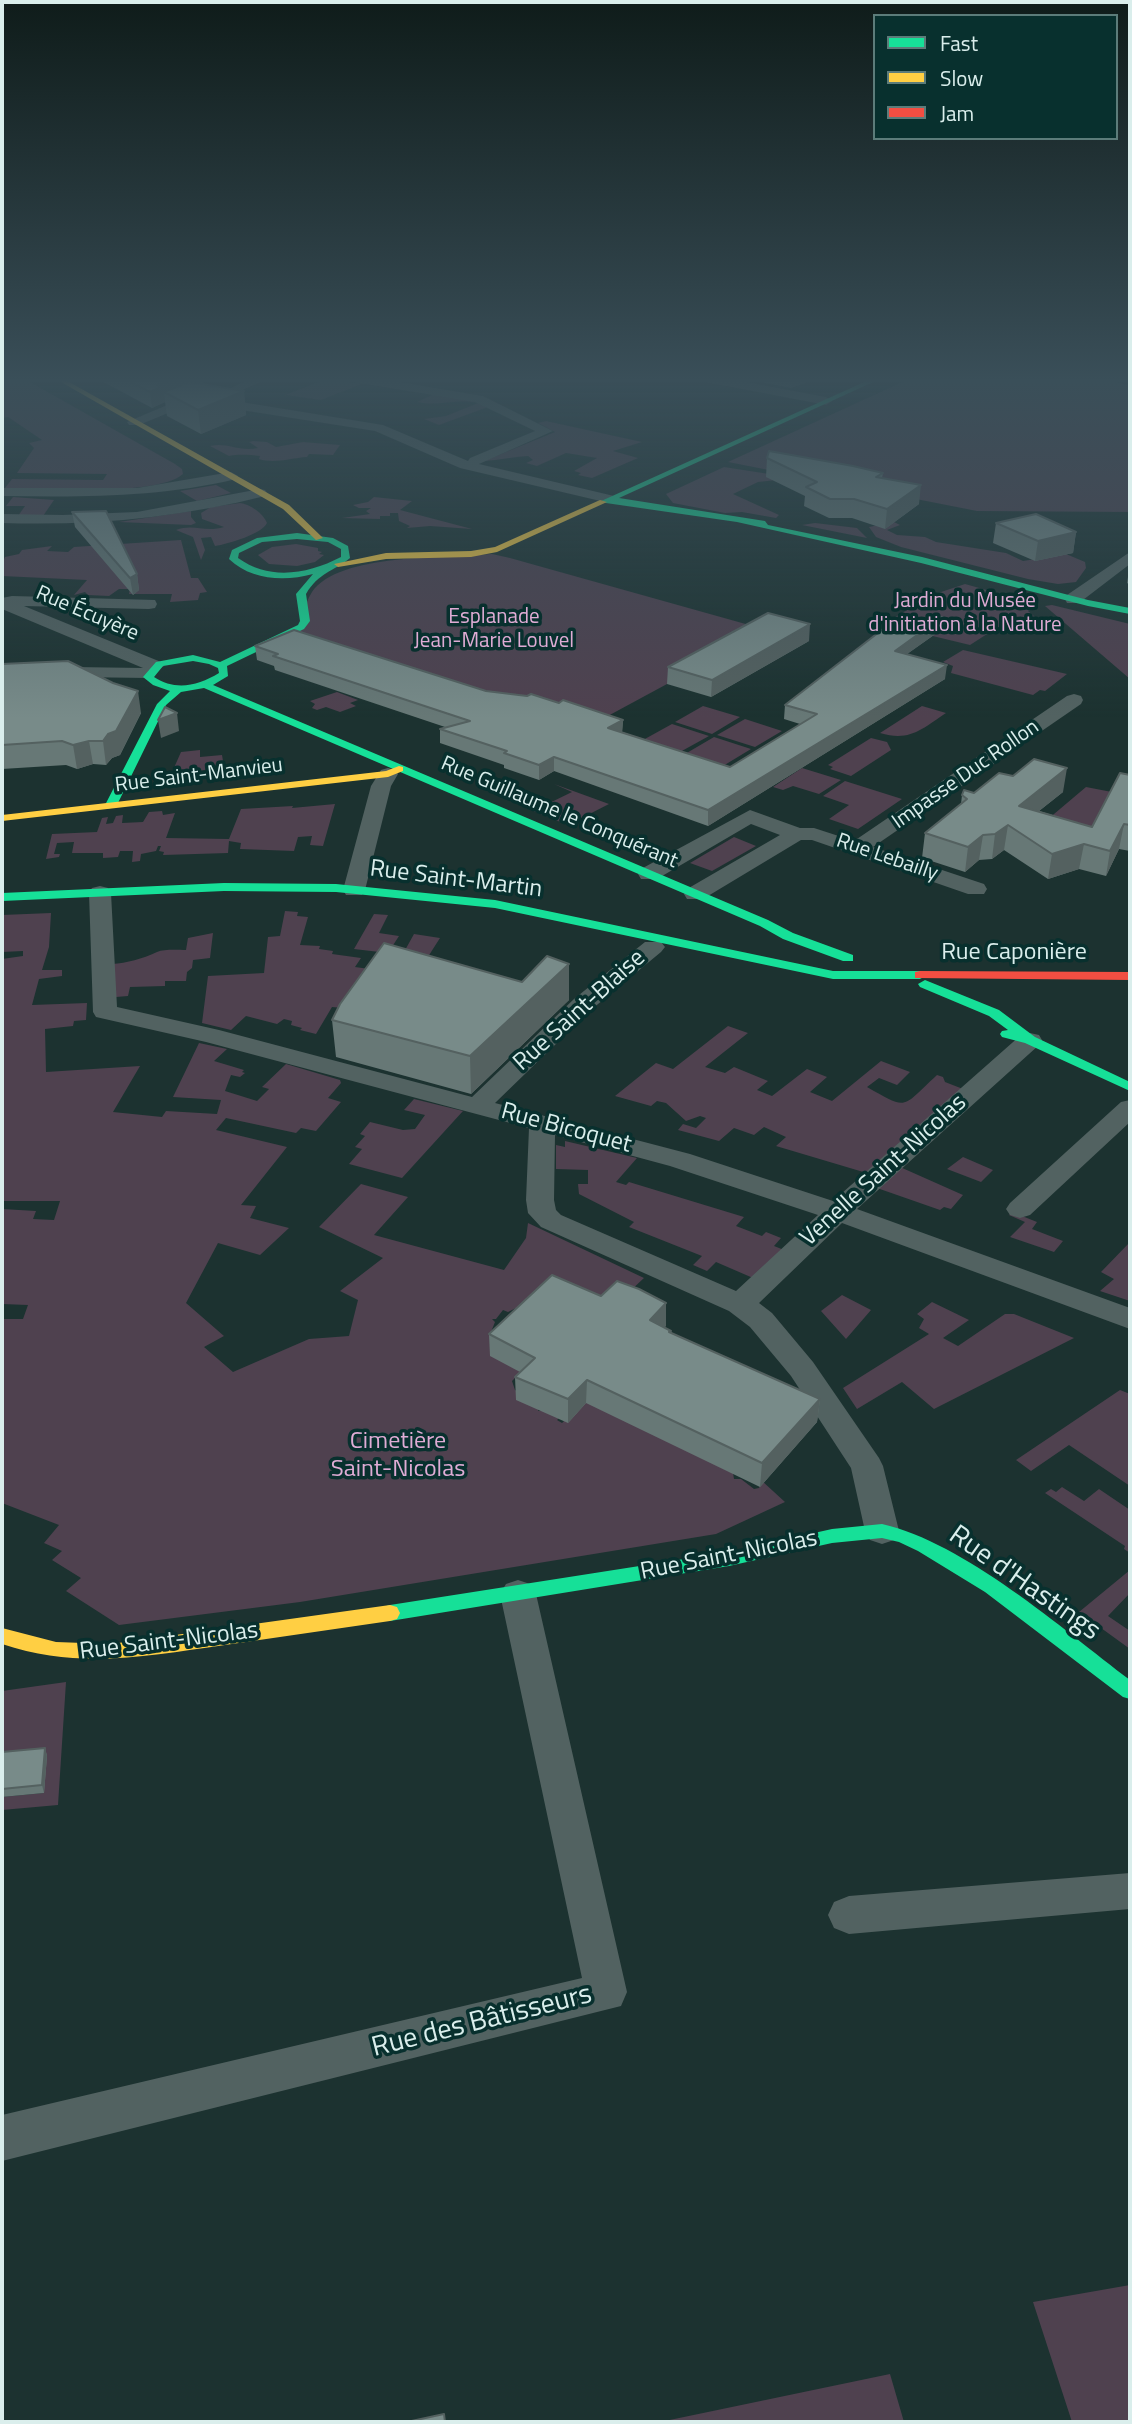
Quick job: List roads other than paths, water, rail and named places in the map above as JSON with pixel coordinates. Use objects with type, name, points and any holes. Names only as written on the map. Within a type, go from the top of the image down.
[{"type":"main road","points":[[256,491],[286,507],[319,538]]},
{"type":"main road","points":[[590,491],[475,544],[380,546],[338,543],[319,538],[270,538],[245,545],[233,556],[235,563],[258,573],[289,575],[400,554],[488,552],[626,491]]},
{"type":"main road","points":[[262,495],[279,520],[278,528],[270,538]]},
{"type":"main road","points":[[609,499],[741,523],[760,523],[868,544],[1130,616]]},
{"type":"main road","points":[[216,663],[224,674],[205,685],[179,688],[154,684],[150,680],[152,669],[184,659],[216,663],[301,627],[305,621],[301,594],[308,583],[347,553],[338,543]]},
{"type":"main road","points":[[258,573],[274,592]]},
{"type":"main road","points":[[1081,601],[1130,611]]},
{"type":"main road","points":[[216,663],[228,650],[268,634],[279,624],[280,618]]},
{"type":"main road","name":"Rue Guillaume le Conquérant","points":[[205,685],[394,772],[649,874],[897,982],[961,997],[1014,1022],[1030,1040]]},
{"type":"main road","points":[[110,807],[156,714],[162,704],[179,688]]},
{"type":"main road","name":"Rue Saint-Manvieu","points":[[2,818],[394,772]]},
{"type":"main road","name":"Rue Saint-Martin","points":[[2,897],[314,886],[495,904],[834,975],[897,982]]},
{"type":"main road","name":"Rue Caponière","points":[[897,982],[1130,976]]},
{"type":"main road","points":[[897,982],[924,999],[992,1030],[1030,1040],[1130,1087]]},
{"type":"main road","name":"Rue Saint-Nicolas","points":[[2,1636],[21,1645],[75,1656],[518,1594],[729,1559],[832,1536],[882,1531]]},
{"type":"main road","name":"Rue d'Hastings","points":[[882,1531],[904,1536],[925,1546],[992,1587],[1130,1692]]},
{"type":"street","points":[[2,492],[144,491]]},
{"type":"street","points":[[571,491],[609,499]]},
{"type":"street","points":[[2,519],[63,520],[137,516],[262,495]]},
{"type":"street","points":[[1081,601],[1130,557]]},
{"type":"street","points":[[2,602],[149,604]]},
{"type":"street","name":"Rue Écuyère","points":[[2,602],[152,669]]},
{"type":"street","points":[[2,679],[152,669]]},
{"type":"street","points":[[2,671],[79,673]]},
{"type":"street","name":"Impasse Duc Rollon","points":[[857,848],[1074,700]]},
{"type":"street","points":[[354,890],[381,786],[394,772]]},
{"type":"street","name":"Rue Lebailly","points":[[649,874],[750,816],[797,834],[814,834],[976,889]]},
{"type":"street","points":[[695,894],[797,834]]},
{"type":"street","name":"Rue Bicoquet","points":[[100,892],[105,1012],[210,1035],[680,1160],[839,1211],[1130,1319]]},
{"type":"street","name":"Rue Saint-Blaise","points":[[478,1105],[583,1004],[653,947]]},
{"type":"street","name":"Venelle Saint-Nicolas","points":[[740,1304],[839,1211],[1030,1040]]},
{"type":"street","points":[[1020,1209],[1130,1108]]},
{"type":"street","points":[[542,1123],[542,1213],[551,1221],[740,1304],[761,1320],[802,1369],[867,1466],[882,1531]]},
{"type":"street","name":"Rue des Bâtisseurs","points":[[2,2138],[606,1992],[518,1594]]},
{"type":"street","points":[[849,1915],[1130,1891]]},
{"type":"park label","name":"Jardin du Musée d'initiation à la Nature","points":[[965,614]]},
{"type":"park label","name":"Esplanade Jean-Marie Louvel","points":[[494,630]]},
{"type":"park label","name":"Cimetière Saint-Nicolas","points":[[398,1456]]}]
